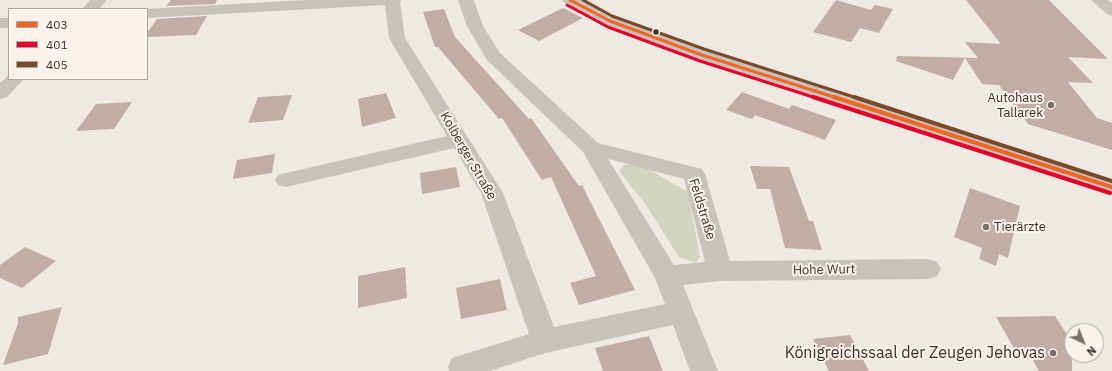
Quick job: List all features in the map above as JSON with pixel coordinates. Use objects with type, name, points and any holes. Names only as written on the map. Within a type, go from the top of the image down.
[{"type":"street","points":[[91,8],[99,0]]},
{"type":"street","points":[[148,13],[393,0]]},
{"type":"street","name":"Kolberger Straße","points":[[393,0],[397,38],[492,192],[545,341]]},
{"type":"street","name":"Feldstraße","points":[[466,0],[475,26],[493,56],[591,148],[667,276],[704,371]]},
{"type":"street","points":[[570,0],[610,21],[702,55],[1112,188]]},
{"type":"street","points":[[1099,0],[1112,11]]},
{"type":"street","points":[[0,93],[14,80]]},
{"type":"street","points":[[286,180],[460,140]]},
{"type":"street","name":"Feldstraße","points":[[591,148],[694,174],[720,271]]},
{"type":"street","name":"Hohe Wurt","points":[[720,271],[928,269]]},
{"type":"street","points":[[667,276],[720,271]]},
{"type":"street","points":[[462,367],[545,341],[682,312]]},
{"type":"green space","points":[[624,165],[641,165],[688,192],[700,257],[696,263],[679,257],[646,205],[619,171]]},
{"type":"building","points":[[171,0],[217,0],[215,4],[166,6]]},
{"type":"building","points":[[836,0],[871,10],[875,5],[893,9],[879,33],[860,28],[851,42],[813,32]]},
{"type":"building","name":"Autohaus Tallarek","points":[[966,0],[1049,0],[1108,59],[1068,57],[1093,83],[1068,82],[1097,118],[1112,123],[1112,150],[1028,124],[999,85],[982,84],[965,58],[953,80],[896,61],[897,56],[978,58],[965,42],[1001,44]]},
{"type":"building","points":[[563,8],[583,18],[539,41],[518,30]]},
{"type":"building","points":[[444,9],[455,37],[529,119],[531,118],[579,186],[582,185],[635,290],[579,305],[570,283],[596,276],[551,177],[542,180],[502,118],[499,119],[438,47],[435,47],[423,12]]},
{"type":"building","points":[[207,16],[196,35],[148,37],[148,32],[157,19]]},
{"type":"building","points":[[742,92],[789,109],[792,105],[836,120],[825,140],[755,115],[752,119],[726,110]]},
{"type":"building","points":[[386,93],[396,118],[362,127],[358,99]]},
{"type":"building","points":[[292,95],[283,120],[248,123],[258,97]]},
{"type":"building","points":[[132,102],[114,129],[76,131],[96,104]]},
{"type":"building","points":[[275,154],[272,173],[233,179],[237,160]]},
{"type":"building","points":[[750,166],[789,167],[809,221],[813,221],[822,250],[785,248],[770,189],[757,189]]},
{"type":"building","points":[[456,167],[460,187],[422,194],[420,173]]},
{"type":"building","name":"Tierärzte","points":[[970,188],[1020,206],[1008,258],[999,254],[996,266],[979,259],[982,248],[954,237]]},
{"type":"building","points":[[25,247],[56,261],[22,288],[0,278],[0,265]]},
{"type":"building","points":[[405,267],[407,298],[358,308],[358,276]]},
{"type":"building","points":[[500,279],[507,310],[461,319],[456,288]]},
{"type":"building","points":[[62,307],[48,354],[3,365],[18,323],[18,317]]},
{"type":"building","name":"Königreichssaal der Zeugen Jehovas","points":[[1055,316],[1064,330],[1064,363],[1072,363],[1072,371],[1039,371],[1026,348],[1014,348],[996,317]]},
{"type":"building","points":[[850,335],[869,371],[829,371],[813,339]]},
{"type":"building","points":[[649,336],[663,371],[603,371],[595,348]]},
{"type":"transit line","name":"403","points":[[570,0],[610,21],[702,55],[1112,187]]},
{"type":"transit line","name":"405","points":[[583,0],[612,16],[704,49],[1112,181]]},
{"type":"transit line","name":"401","points":[[567,5],[608,27],[700,61],[1110,193]]},
{"type":"place","name":"Autohaus Tallarek","points":[[1051,105]]},
{"type":"place","name":"Tierärzte","points":[[986,227]]},
{"type":"place","name":"Königreichssaal der Zeugen Jehovas","points":[[1053,353]]}]
